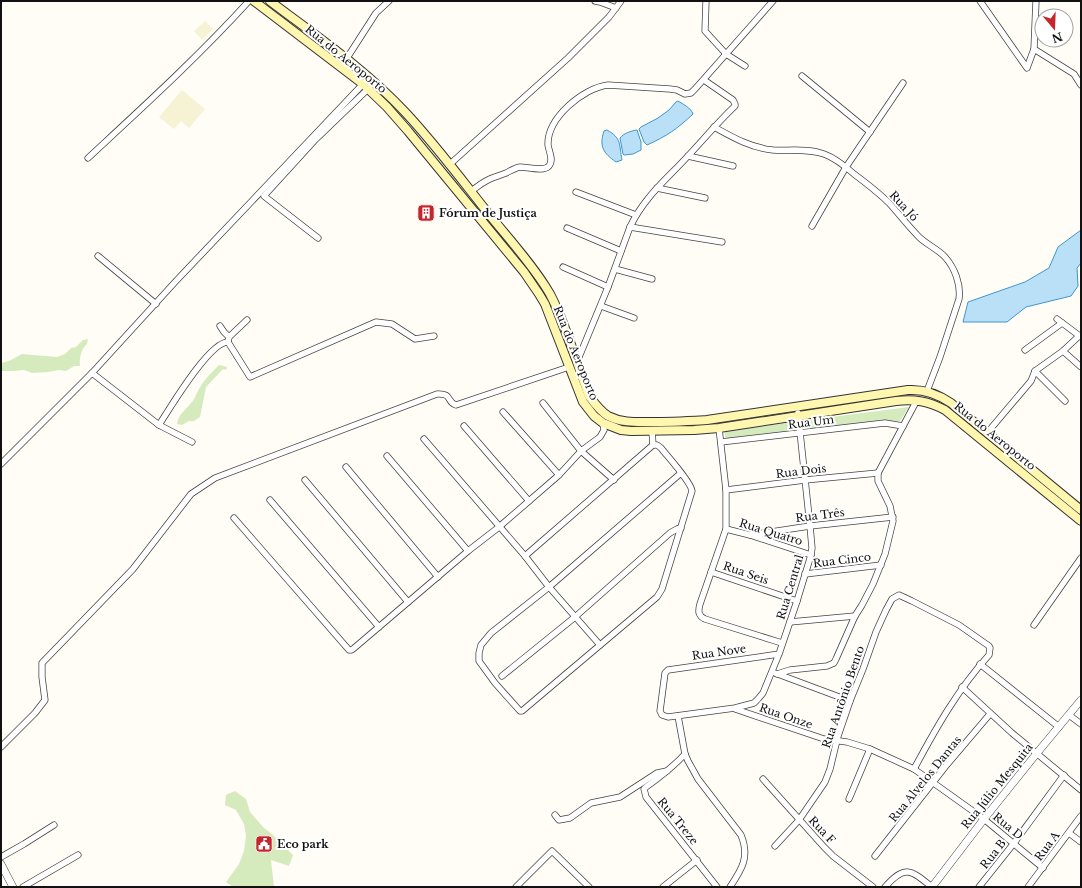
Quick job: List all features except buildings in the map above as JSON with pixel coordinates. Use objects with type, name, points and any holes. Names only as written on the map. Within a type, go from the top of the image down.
[{"type":"main road","name":"Rua do Aeroporto","points":[[254,1],[365,86],[392,112],[430,157],[524,272],[539,294],[548,311],[582,402],[594,416],[603,423],[621,430],[694,430],[719,428],[896,401],[917,400],[929,402],[945,410],[1081,521]]},
{"type":"main road","name":"Rua do Aeroporto","points":[[270,1],[347,58],[387,94],[405,112],[471,191],[543,283],[563,324],[589,396],[608,416],[629,422],[707,420],[914,390],[927,391],[942,397],[951,403],[1081,510]]},
{"type":"main road","points":[[430,157],[437,150]]},
{"type":"main road","points":[[554,327],[563,324]]},
{"type":"street","points":[[88,158],[188,64],[249,1]]},
{"type":"street","points":[[347,58],[376,13],[389,1]]},
{"type":"street","points":[[595,1],[616,8]]},
{"type":"street","points":[[449,165],[568,58],[590,37],[621,1]]},
{"type":"street","points":[[706,1],[705,31],[726,54],[745,66]]},
{"type":"street","points":[[471,191],[486,180],[517,168],[527,167],[538,169],[546,168],[550,165],[551,160],[548,145],[553,125],[574,100],[600,86],[608,85],[670,89],[677,90],[685,94],[691,93],[772,1]]},
{"type":"street","points":[[980,1],[1027,68],[1034,49],[1036,1]]},
{"type":"street","points":[[1034,49],[1074,74],[1081,85]]},
{"type":"street","points":[[802,76],[870,132]]},
{"type":"street","points":[[577,362],[601,306],[630,227],[642,205],[714,126],[735,106],[733,100],[704,80]]},
{"type":"street","points":[[812,226],[846,167],[903,83]]},
{"type":"street","points":[[318,238],[264,196],[365,86]]},
{"type":"street","points":[[1,464],[92,373],[176,281],[365,86]]},
{"type":"street","name":"Rua Jó","points":[[714,126],[746,143],[772,150],[808,151],[822,153],[829,156],[846,167],[887,202],[920,238],[945,257],[952,267],[959,284],[960,293],[940,357],[927,391]]},
{"type":"street","points":[[688,156],[733,166]]},
{"type":"street","points":[[657,188],[705,198]]},
{"type":"street","points":[[576,192],[636,215]]},
{"type":"street","points":[[630,227],[722,242]]},
{"type":"street","points":[[567,228],[621,251]]},
{"type":"street","points":[[98,256],[156,304]]},
{"type":"street","points":[[563,268],[608,287]]},
{"type":"street","points":[[615,269],[652,279]]},
{"type":"street","points":[[601,306],[634,318]]},
{"type":"street","points":[[159,425],[184,385],[200,364],[218,345],[229,340],[247,320]]},
{"type":"street","points":[[987,433],[1031,381],[1036,371],[1080,337],[1059,321],[1025,350]]},
{"type":"street","points":[[220,326],[250,376],[376,322],[392,324],[415,339],[434,336]]},
{"type":"street","points":[[1063,351],[1081,368]]},
{"type":"street","points":[[1,747],[36,713],[45,700],[42,663],[133,569],[191,494],[215,478],[437,394],[446,395],[453,404],[456,405],[569,367]]},
{"type":"street","points":[[1036,371],[1065,401]]},
{"type":"street","points":[[92,373],[159,425],[192,442]]},
{"type":"street","points":[[774,673],[827,666],[834,663],[839,654],[855,616],[873,584],[892,528],[893,517],[890,506],[878,481],[878,473],[917,400]]},
{"type":"street","points":[[542,403],[581,451],[614,480]]},
{"type":"street","name":"Rua Central","points":[[678,716],[735,708],[754,703],[763,693],[774,673],[812,548],[797,406]]},
{"type":"street","points":[[503,412],[559,475]]},
{"type":"street","points":[[234,518],[349,650],[351,650],[559,475],[581,451],[600,437],[604,430],[603,423]]},
{"type":"street","name":"Rua Um","points":[[721,442],[885,423],[903,426]]},
{"type":"street","points":[[464,426],[529,501]]},
{"type":"street","points":[[719,428],[726,490],[726,529],[699,609],[699,614],[702,617],[782,643]]},
{"type":"street","points":[[652,431],[653,445]]},
{"type":"street","points":[[424,439],[600,645]]},
{"type":"street","points":[[653,445],[657,445],[661,448],[692,486],[692,491],[662,590],[657,597],[522,711],[517,709],[479,661],[478,653],[481,645],[492,633],[549,587],[681,473]]},
{"type":"street","points":[[524,556],[653,445]]},
{"type":"street","points":[[387,456],[468,551]]},
{"type":"street","points":[[346,467],[438,577]]},
{"type":"street","name":"Rua Dois","points":[[726,490],[878,473]]},
{"type":"street","points":[[305,480],[408,602]]},
{"type":"street","points":[[270,500],[379,627]]},
{"type":"street","name":"Rua Três","points":[[750,535],[810,526],[893,517]]},
{"type":"street","points":[[502,676],[575,617],[670,534],[681,528]]},
{"type":"street","name":"Rua Quatro","points":[[726,529],[750,535],[811,555]]},
{"type":"street","points":[[1034,625],[1081,558]]},
{"type":"street","name":"Rua Cinco","points":[[805,574],[880,565]]},
{"type":"street","name":"Rua Seis","points":[[711,572],[797,601]]},
{"type":"street","name":"Rua Antônio Bento","points":[[775,846],[800,820],[825,782],[830,769],[836,741],[850,701],[876,632],[892,599],[899,595],[912,600],[959,625],[989,646],[990,652],[980,664]]},
{"type":"street","points":[[790,622],[855,616]]},
{"type":"street","name":"Rua Nove","points":[[678,716],[664,716],[660,711],[666,671],[670,669],[779,654]]},
{"type":"street","points":[[914,769],[939,723],[962,687],[980,664],[1059,727]]},
{"type":"street","points":[[774,673],[850,701]]},
{"type":"street","points":[[962,687],[990,714],[1081,790]]},
{"type":"street","name":"Rua Júlio Mesquita","points":[[932,887],[984,819],[1081,700]]},
{"type":"street","name":"Rua Onze","points":[[735,708],[824,739],[847,742],[870,749],[899,762]]},
{"type":"street","name":"Rua Alvelos Dantas","points":[[875,856],[945,767],[990,714]]},
{"type":"street","points":[[1069,715],[1081,724]]},
{"type":"street","points":[[678,716],[685,754],[688,762],[695,775],[741,835],[745,846],[745,857],[742,868],[730,887]]},
{"type":"street","points":[[849,800],[870,749]]},
{"type":"street","name":"Rua Treze","points":[[685,754],[676,764],[646,788],[644,793],[717,887]]},
{"type":"street","name":"Rua D","points":[[899,762],[914,769],[984,819],[1043,868]]},
{"type":"street","points":[[555,815],[559,820],[570,818],[590,803],[620,797],[657,773],[669,770]]},
{"type":"street","name":"Rua B","points":[[979,887],[1014,843],[1064,775]]},
{"type":"street","name":"Rua F","points":[[763,779],[833,856],[873,887]]},
{"type":"street","name":"Rua A","points":[[1028,887],[1081,816]]},
{"type":"street","points":[[1,857],[54,825]]},
{"type":"street","points":[[1069,832],[1081,842]]},
{"type":"street","points":[[516,887],[552,851],[590,887]]},
{"type":"street","points":[[23,887],[78,855]]},
{"type":"street","points":[[663,887],[696,860]]},
{"type":"street","points":[[1,864],[13,887]]},
{"type":"street","points":[[885,887],[892,879],[902,872],[908,872],[913,873],[932,887]]},
{"type":"shaded area","points":[[205,21],[213,29],[202,40],[194,31]]},
{"type":"shaded area","points":[[182,90],[205,109],[189,128],[181,121],[174,129],[159,117]]},
{"type":"green space","points":[[88,339],[87,344],[81,354],[80,366],[74,366],[66,371],[59,370],[32,373],[24,370],[2,371],[2,363],[22,354],[57,357],[65,354],[71,348],[76,347],[83,340]]},
{"type":"green space","points":[[219,365],[227,367],[226,370],[223,369],[206,387],[200,417],[194,421],[189,421],[182,425],[177,424],[181,415],[194,400],[203,382]]},
{"type":"green space","points":[[909,407],[900,421],[726,440],[724,431]]},
{"type":"green space","name":"Eco park","points":[[235,791],[246,799],[250,812],[263,827],[293,855],[289,866],[271,860],[274,887],[233,887],[226,882],[239,864],[244,851],[246,836],[244,824],[236,810],[225,805],[226,795]]},
{"type":"water","points":[[678,101],[689,108],[693,114],[672,132],[647,145],[644,142],[639,129],[658,118]]},
{"type":"water","points":[[607,130],[618,139],[622,160],[616,162],[603,149],[602,141],[604,131]]},
{"type":"water","points":[[637,130],[641,142],[641,150],[633,154],[624,155],[620,138],[628,132]]},
{"type":"water","points":[[1081,230],[1081,263],[1077,268],[1078,286],[1071,296],[1026,307],[1007,322],[963,322],[968,302],[1025,282],[1049,268],[1058,247]]},
{"type":"place","name":"Fórum de Justiça","points":[[426,213]]},
{"type":"place","name":"Eco park","points":[[264,844]]}]
